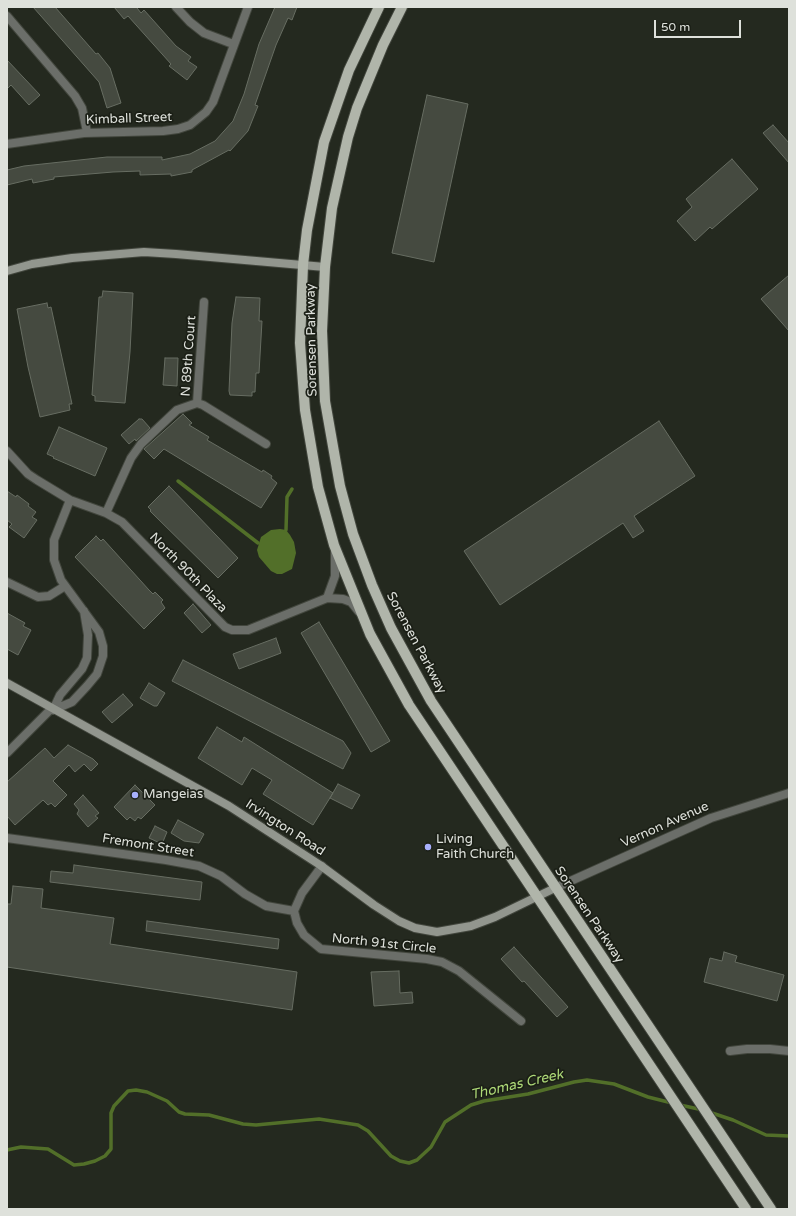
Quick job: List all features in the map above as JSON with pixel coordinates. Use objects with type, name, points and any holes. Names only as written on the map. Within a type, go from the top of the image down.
[{"type":"main road","name":"Sorensen Parkway","points":[[378,7],[349,70],[324,142],[307,230],[303,265],[300,343],[305,410],[318,487],[334,545],[362,616],[382,659],[409,705],[746,1209]]},
{"type":"main road","name":"Sorensen Parkway","points":[[402,7],[383,45],[357,108],[348,137],[332,208],[325,267],[322,331],[325,401],[340,486],[350,522],[365,566],[391,628],[431,701],[771,1209]]},
{"type":"street","points":[[176,7],[190,22],[204,33],[234,44]]},
{"type":"street","name":"Kimball Street","points":[[7,144],[87,132],[170,130],[190,125],[206,112],[213,102],[248,7]]},
{"type":"street","points":[[7,16],[75,96],[82,108],[87,132]]},
{"type":"street","points":[[7,271],[32,264],[72,258],[144,252],[325,267]]},
{"type":"street","name":"N 89th Court","points":[[204,302],[197,403],[203,405],[266,444]]},
{"type":"street","points":[[106,513],[131,458],[141,444],[177,410],[197,403]]},
{"type":"street","points":[[7,451],[28,474],[70,500],[58,528],[53,550],[57,570],[65,586],[101,636],[103,646],[102,664],[97,674],[72,702],[52,709]]},
{"type":"street","name":"North 90th Plaza","points":[[70,500],[106,513],[122,522],[218,622],[232,630],[248,630],[327,598]]},
{"type":"street","points":[[334,545],[335,576],[327,598],[343,598],[351,602],[362,616]]},
{"type":"street","points":[[7,582],[38,597],[49,596],[65,586]]},
{"type":"street","points":[[7,753],[52,709],[60,696],[82,669],[87,658],[88,635],[84,611]]},
{"type":"street","name":"Irvington Road","points":[[7,683],[230,806],[322,866],[403,923],[422,930],[445,931],[471,926],[495,917],[555,888]]},
{"type":"street","name":"Vernon Avenue","points":[[555,888],[711,818],[789,793]]},
{"type":"street","name":"Fremont Street","points":[[7,838],[199,866],[221,876],[245,894],[266,906],[294,911]]},
{"type":"street","points":[[294,911],[302,893],[322,866]]},
{"type":"street","name":"North 91st Circle","points":[[294,911],[297,922],[304,936],[321,949],[427,958],[442,962],[459,971],[521,1021]]},
{"type":"street","points":[[730,1051],[747,1048],[789,1051]]},
{"type":"shaded area","points":[[271,530],[286,530],[290,535],[294,542],[296,553],[292,569],[282,574],[277,574],[271,571],[259,557],[257,550],[261,537]]},
{"type":"building","points":[[33,7],[55,7],[96,54],[98,53],[110,68],[121,103],[107,108],[99,82]]},
{"type":"building","points":[[114,7],[138,7],[137,8],[141,13],[144,10],[176,46],[191,57],[188,61],[197,67],[187,80],[169,66],[171,64],[128,16],[124,19]]},
{"type":"building","points":[[275,7],[297,7],[292,20],[288,18],[276,45],[255,105],[258,106],[248,131],[230,151],[229,150],[192,170],[192,172],[171,176],[171,174],[140,175],[140,171],[113,172],[54,177],[54,179],[33,183],[32,179],[7,185],[7,170],[24,166],[107,157],[162,157],[162,160],[190,154],[215,141],[233,121],[244,94],[259,44]]},
{"type":"building","points":[[7,60],[40,95],[29,105],[11,85],[7,89]]},
{"type":"building","points":[[427,95],[468,104],[434,262],[392,253]]},
{"type":"building","points":[[773,125],[789,143],[789,163],[763,133]]},
{"type":"building","points":[[732,159],[758,189],[712,229],[710,227],[695,241],[677,221],[692,207],[686,199]]},
{"type":"building","points":[[789,275],[789,331],[761,299]]},
{"type":"building","points":[[103,291],[133,293],[130,352],[125,403],[95,401],[95,396],[92,395],[99,297],[102,297]]},
{"type":"building","points":[[236,297],[260,298],[259,321],[262,321],[259,373],[256,373],[255,392],[252,392],[252,396],[230,395],[229,391],[232,323]]},
{"type":"building","points":[[47,303],[48,308],[51,307],[72,404],[69,404],[70,410],[40,417],[28,367],[17,309]]},
{"type":"building","points":[[165,358],[178,358],[177,386],[163,385]]},
{"type":"building","points":[[183,414],[192,423],[189,425],[209,437],[207,440],[262,472],[263,470],[272,476],[271,478],[277,483],[261,508],[164,449],[154,459],[144,449]]},
{"type":"building","points":[[139,419],[142,419],[150,428],[136,441],[135,439],[129,444],[121,435]]},
{"type":"building","points":[[659,421],[695,476],[634,516],[644,531],[633,538],[623,523],[500,605],[464,551]]},
{"type":"building","points":[[59,427],[107,448],[95,476],[47,454]]},
{"type":"building","points":[[169,486],[238,558],[218,578],[150,511],[151,510],[148,507]]},
{"type":"building","points":[[7,491],[16,497],[17,495],[29,504],[28,506],[36,512],[32,517],[37,520],[24,538],[9,527],[12,524],[7,520]]},
{"type":"building","points":[[96,536],[101,541],[103,539],[149,590],[153,594],[155,592],[163,600],[161,602],[165,608],[144,629],[75,557]]},
{"type":"building","points":[[193,604],[211,625],[202,633],[184,613]]},
{"type":"building","points":[[7,613],[25,623],[23,626],[31,630],[18,655],[7,649]]},
{"type":"building","points":[[319,622],[390,741],[371,752],[301,633]]},
{"type":"building","points":[[276,638],[281,653],[239,669],[233,654]]},
{"type":"building","points":[[183,660],[343,741],[351,753],[343,769],[172,681]]},
{"type":"building","points":[[149,683],[165,693],[157,706],[154,706],[140,698]]},
{"type":"building","points":[[123,694],[133,705],[112,723],[102,712]]},
{"type":"building","points":[[217,727],[242,742],[244,737],[333,793],[313,825],[263,794],[272,780],[252,768],[242,785],[198,758]]},
{"type":"building","points":[[68,745],[93,759],[98,764],[91,771],[84,764],[75,772],[69,765],[53,781],[67,795],[55,807],[51,803],[48,805],[43,800],[15,825],[7,816],[7,782],[45,748],[54,758]]},
{"type":"building","points":[[338,784],[360,795],[352,809],[330,798]]},
{"type":"building","name":"Mangeias","points":[[135,785],[155,805],[141,819],[138,817],[135,821],[130,817],[127,820],[114,807]]},
{"type":"building","points":[[83,795],[99,813],[95,816],[98,818],[88,827],[77,814],[79,810],[74,804]]},
{"type":"building","points":[[178,820],[204,834],[199,843],[184,841],[171,833]]},
{"type":"building","points":[[155,826],[167,832],[162,844],[149,838]]},
{"type":"building","points":[[74,865],[202,882],[200,900],[50,882],[51,871],[73,873]]},
{"type":"building","points":[[13,886],[43,889],[41,908],[114,918],[110,944],[297,972],[292,1010],[7,967],[7,904],[11,904]]},
{"type":"building","points":[[147,921],[279,939],[278,949],[146,931]]},
{"type":"building","points":[[514,947],[568,1007],[557,1017],[524,981],[522,982],[501,959]]},
{"type":"building","points":[[724,952],[737,956],[735,962],[784,975],[777,1001],[704,982],[710,958],[722,961]]},
{"type":"building","points":[[399,971],[400,993],[412,992],[413,1003],[374,1006],[371,972]]},
{"type":"waterway","points":[[178,481],[258,543]]},
{"type":"waterway","points":[[286,530],[287,497],[292,489]]},
{"type":"waterway","name":"Thomas Creek","points":[[7,1150],[21,1147],[48,1149],[74,1165],[95,1161],[105,1156],[111,1149],[111,1113],[114,1106],[128,1091],[136,1090],[147,1092],[167,1101],[179,1112],[185,1114],[209,1115],[243,1124],[256,1125],[319,1119],[358,1125],[368,1131],[391,1156],[400,1161],[409,1163],[417,1160],[431,1147],[445,1122],[471,1105],[484,1101],[528,1094],[587,1080],[614,1084],[648,1097],[672,1103]]},
{"type":"waterway","name":"Thomas Creek","points":[[680,1105],[703,1110]]},
{"type":"waterway","name":"Thomas Creek","points":[[709,1112],[733,1120],[766,1135],[789,1136]]},
{"type":"place","name":"Mangeias","points":[[135,795]]},
{"type":"place","name":"Living Faith Church","points":[[428,847]]}]
